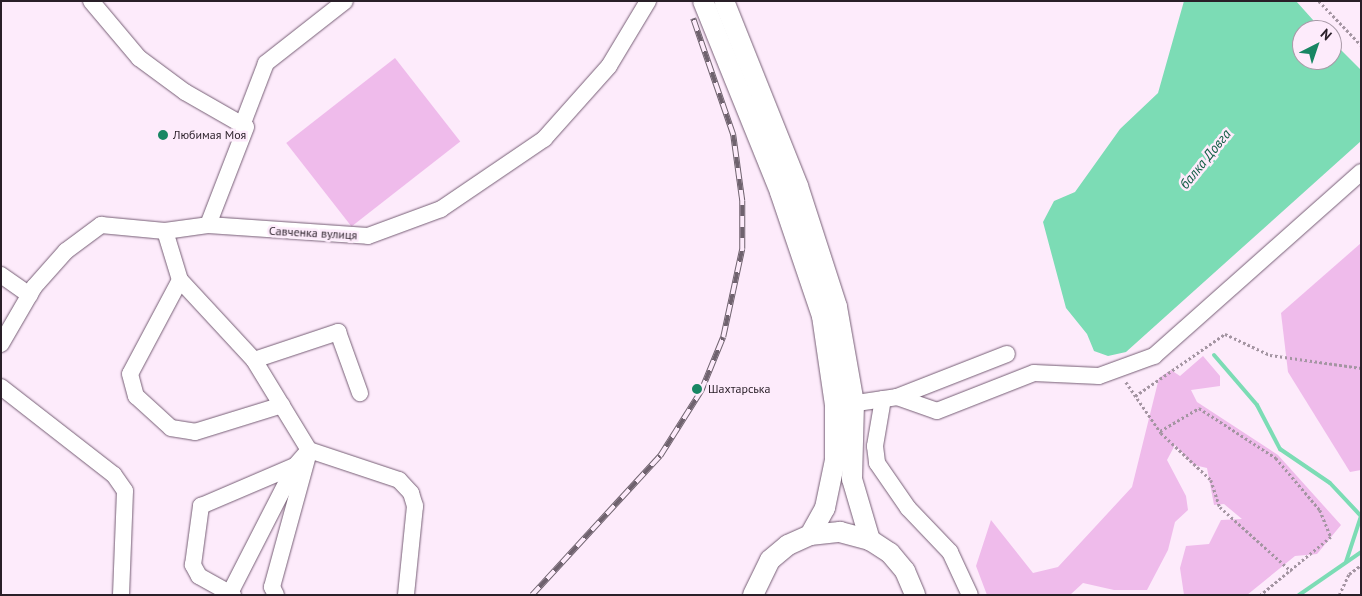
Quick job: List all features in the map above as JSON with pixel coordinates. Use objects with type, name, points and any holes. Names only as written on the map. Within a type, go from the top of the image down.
[{"type":"main road","points":[[703,1],[780,192],[822,316],[845,404],[831,488],[810,535]]},
{"type":"main road","points":[[724,1],[801,196],[837,308],[852,479],[870,540]]},
{"type":"main road","points":[[753,595],[770,560],[810,535],[840,532],[870,540],[905,571],[915,595]]},
{"type":"street","points":[[91,1],[139,58],[185,92],[243,123]]},
{"type":"street","points":[[208,225],[246,133],[243,123],[266,63],[345,1]]},
{"type":"street","name":"Савченка вулиця","points":[[1,344],[30,295],[66,250],[101,225],[165,231],[208,225],[368,236],[442,209],[544,139],[609,66],[648,1]]},
{"type":"street","points":[[890,398],[937,410],[1034,373],[1065,377],[1120,372],[1154,356],[1216,305],[1361,172]]},
{"type":"street","points":[[165,231],[180,280],[254,360],[310,450],[399,480],[411,493],[415,506],[406,595]]},
{"type":"street","points":[[1,276],[30,295]]},
{"type":"street","points":[[180,280],[130,374],[136,396],[171,428],[194,432],[282,405]]},
{"type":"street","points":[[254,360],[338,332],[360,393]]},
{"type":"street","points":[[845,404],[890,398],[1008,354]]},
{"type":"street","points":[[1,387],[114,475],[125,491],[121,595]]},
{"type":"street","points":[[890,398],[875,446],[877,463],[908,508],[950,552],[970,595]]},
{"type":"street","points":[[295,466],[202,506],[193,565],[199,576],[232,593],[295,466],[310,450]]},
{"type":"street","points":[[276,595],[272,588],[310,450]]},
{"type":"path","points":[[1319,1],[1361,45]]},
{"type":"path","points":[[1135,396],[1225,334],[1270,355],[1361,368]]},
{"type":"path","points":[[1120,372],[1160,431],[1211,480],[1220,507],[1291,572]]},
{"type":"path","points":[[1160,431],[1199,408],[1276,458],[1320,510],[1331,537],[1261,595]]},
{"type":"path","points":[[1339,595],[1349,574],[1361,566]]},
{"type":"shaded area","points":[[395,58],[460,142],[352,226],[286,143]]},
{"type":"shaded area","points":[[1361,243],[1361,470],[1350,472],[1288,372],[1281,313]]},
{"type":"shaded area","points":[[1203,356],[1220,376],[1220,386],[1191,390],[1197,402],[1278,455],[1341,525],[1317,554],[1295,556],[1247,595],[1184,595],[1180,568],[1186,546],[1209,544],[1221,520],[1242,519],[1224,504],[1214,505],[1207,468],[1194,465],[1175,445],[1167,460],[1186,496],[1188,510],[1175,522],[1168,550],[1147,590],[1114,590],[1083,583],[1070,595],[987,595],[976,566],[991,520],[1033,573],[1058,567],[1132,487],[1159,378],[1171,370],[1180,376]]},
{"type":"water","points":[[1184,1],[1296,1],[1313,20],[1292,20],[1292,70],[1342,70],[1342,51],[1361,70],[1361,141],[1126,352],[1108,356],[1094,351],[1087,334],[1066,308],[1043,222],[1054,201],[1075,192],[1120,129],[1158,93]]},
{"type":"waterway","name":"балка Довга","points":[[1214,355],[1257,405],[1280,449],[1330,483],[1361,516],[1346,562]]},
{"type":"waterway","points":[[1299,595],[1361,552]]},
{"type":"railway","points":[[532,595],[660,456],[701,391],[723,337],[742,249],[742,201],[733,135],[693,19]]},
{"type":"place","name":"Любимая Моя","points":[[163,135]]},
{"type":"place","name":"Шахтарська","points":[[697,389]]}]
